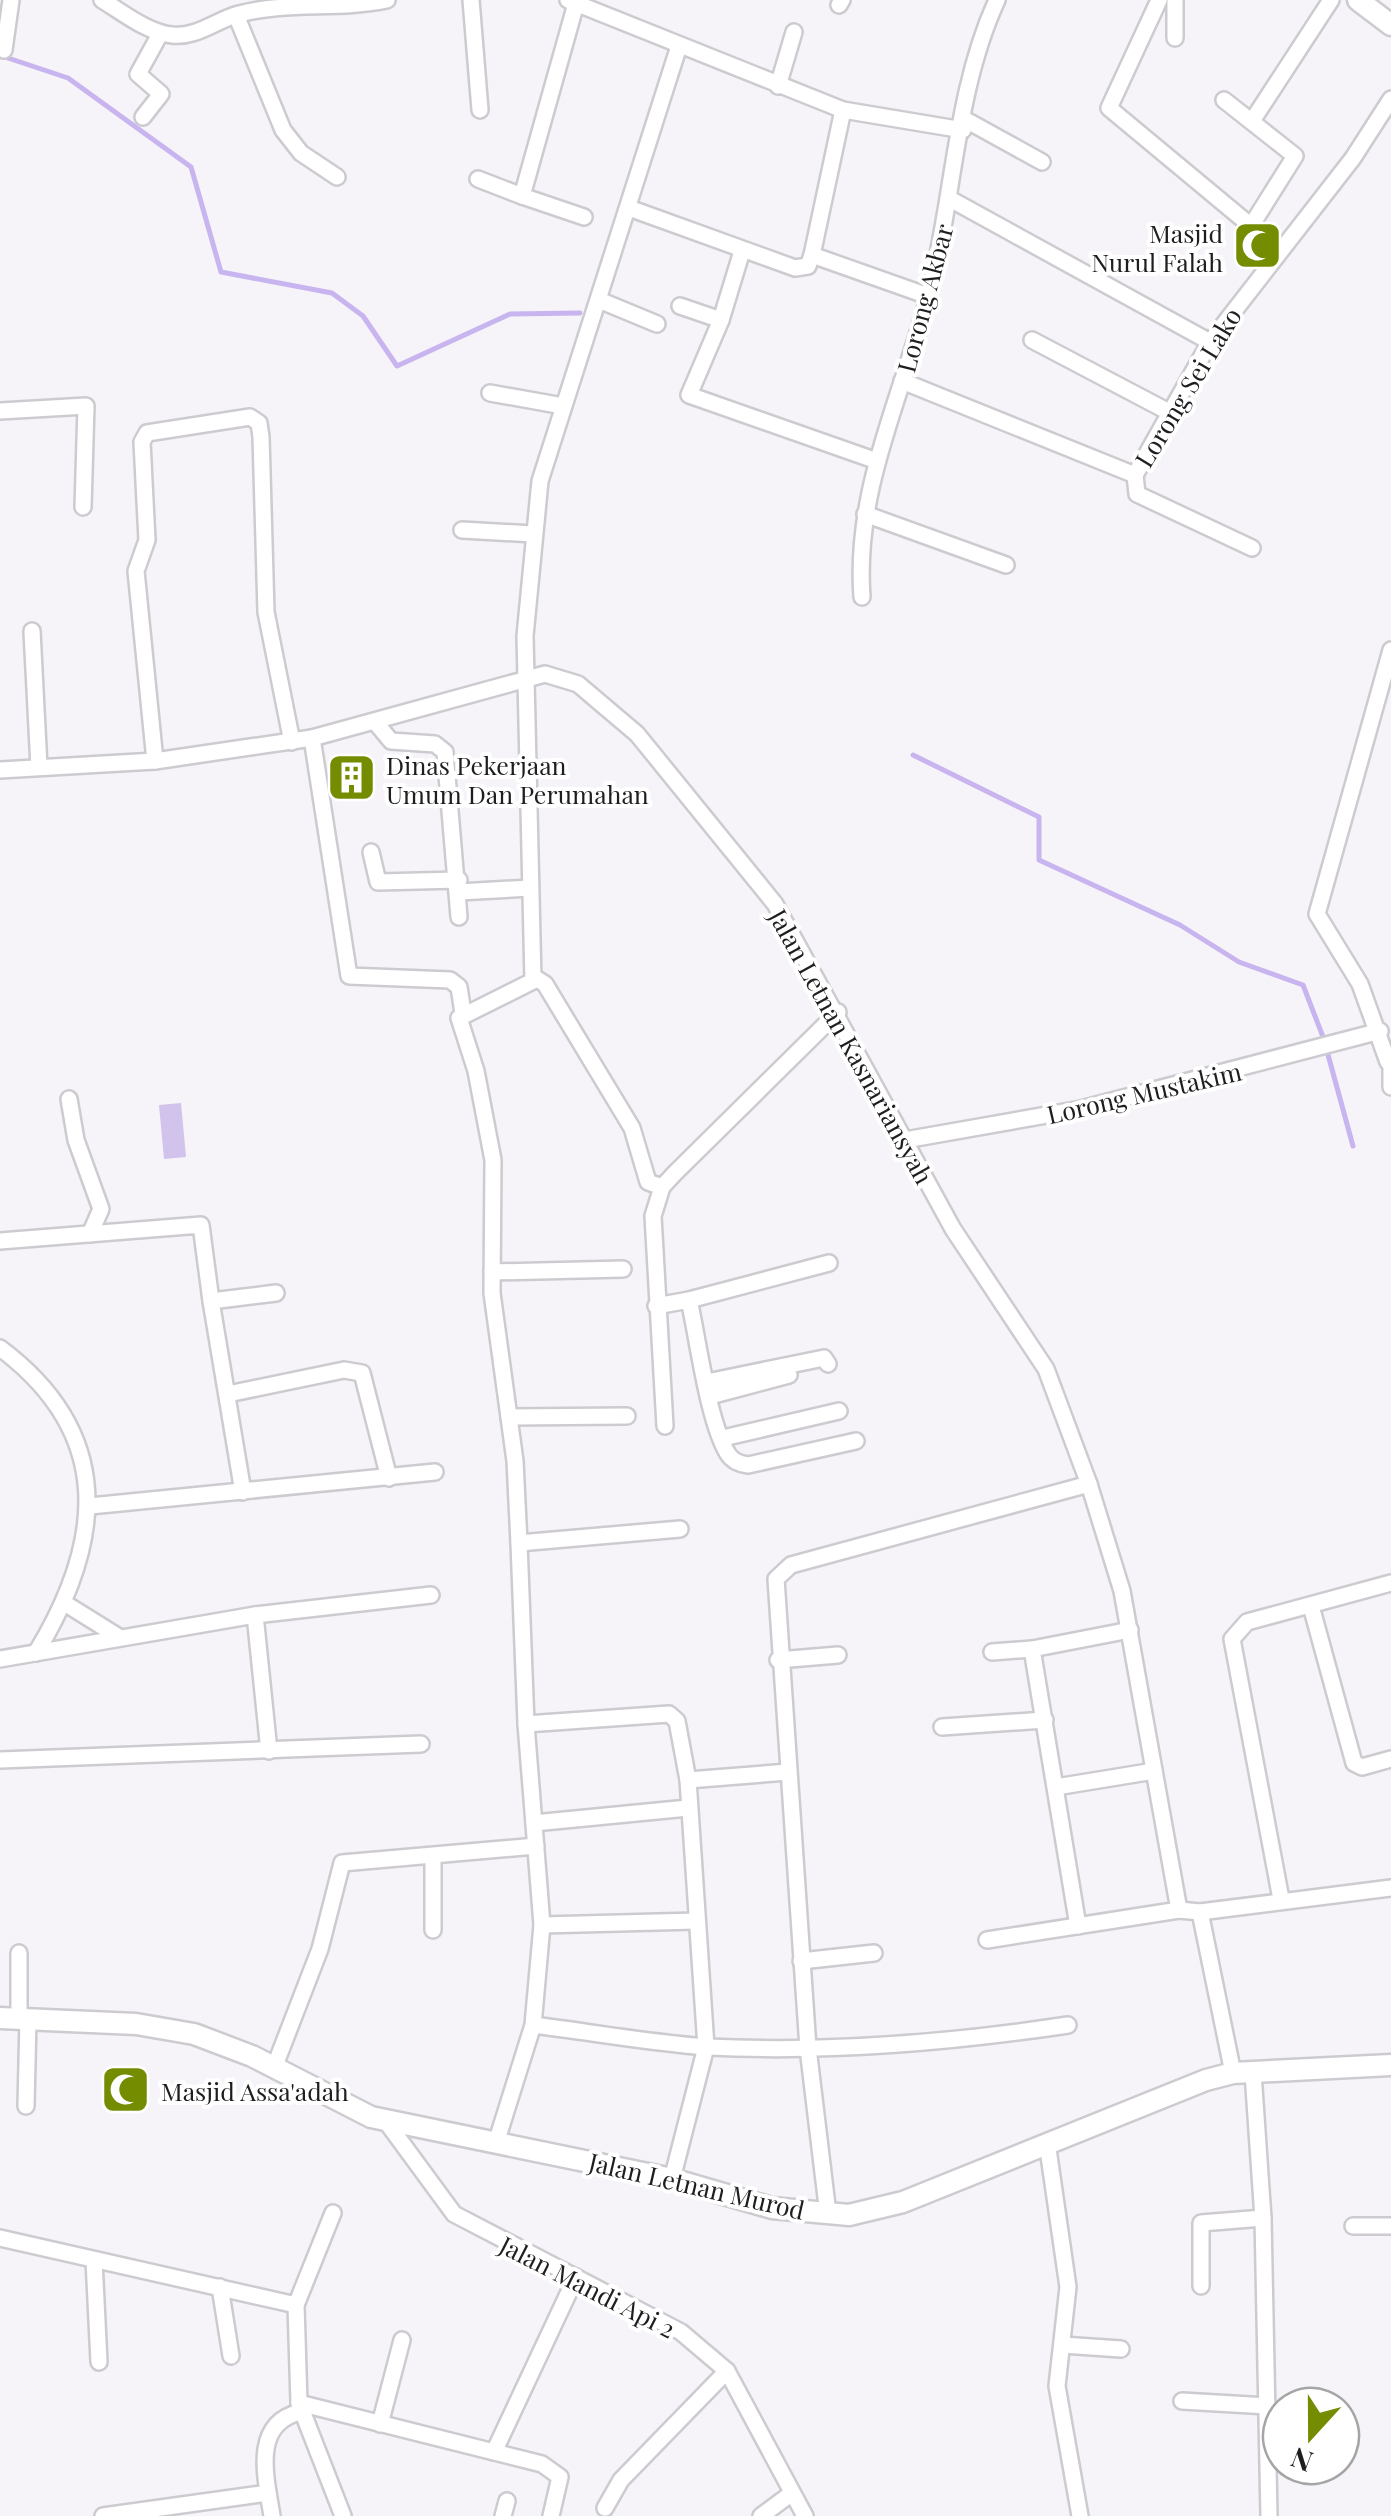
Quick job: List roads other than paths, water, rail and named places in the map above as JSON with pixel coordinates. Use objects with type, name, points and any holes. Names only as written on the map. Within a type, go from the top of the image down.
[{"type":"street","points":[[4,50],[11,0]]},
{"type":"street","points":[[102,0],[160,34],[178,36],[236,15],[291,2],[345,6],[387,0]]},
{"type":"street","points":[[471,0],[480,110]]},
{"type":"street","points":[[1158,0],[1109,108],[1195,184],[1251,226],[1295,156],[1224,100]]},
{"type":"street","points":[[1175,0],[1175,38]]},
{"type":"street","points":[[1252,121],[1331,0]]},
{"type":"street","points":[[522,196],[574,1],[843,110],[963,125],[1042,162]]},
{"type":"street","name":"Lorong Akbar","points":[[862,596],[860,550],[876,461],[928,296],[978,50],[994,1]]},
{"type":"street","points":[[1366,2],[1391,26]]},
{"type":"street","points":[[236,15],[283,130],[301,153],[337,177]]},
{"type":"street","points":[[778,86],[794,32]]},
{"type":"street","points":[[144,117],[161,94],[138,74],[160,34]]},
{"type":"street","points":[[496,2140],[532,2025],[542,1925],[526,1724],[520,1543],[492,1272],[493,1160],[476,1071],[459,1020],[463,1013],[530,986],[534,978],[525,677],[533,534],[542,468],[630,208],[679,46]]},
{"type":"street","name":"Lorong Sei Lako","points":[[902,381],[1135,475],[1166,412],[1210,342],[1353,158],[1391,99]]},
{"type":"street","points":[[630,208],[742,251],[800,269],[808,266],[843,110]]},
{"type":"street","points":[[478,179],[584,217]]},
{"type":"street","points":[[950,199],[1210,342]]},
{"type":"street","points":[[742,251],[721,320],[689,395],[876,461]]},
{"type":"street","points":[[812,255],[928,296]]},
{"type":"street","points":[[599,300],[657,324]]},
{"type":"street","points":[[680,306],[721,320]]},
{"type":"street","points":[[1032,340],[1166,412]]},
{"type":"street","points":[[490,393],[563,406]]},
{"type":"street","points":[[0,411],[86,406],[83,507]]},
{"type":"street","points":[[155,761],[136,571],[147,540],[142,442],[147,432],[225,421],[250,418],[260,422],[266,612],[292,742]]},
{"type":"street","points":[[1135,475],[1138,494],[1252,548]]},
{"type":"street","points":[[865,514],[1006,564]]},
{"type":"street","points":[[462,530],[533,534]]},
{"type":"street","points":[[32,631],[39,766]]},
{"type":"street","points":[[1391,650],[1317,914],[1360,984],[1390,1062],[1391,1087]]},
{"type":"street","name":"Jalan Letnan Kasnariansyah","points":[[0,770],[155,761],[292,742],[376,723],[544,674],[570,680],[637,734],[776,904],[953,1229],[1046,1368],[1091,1489],[1130,1630],[1179,1910]]},
{"type":"street","points":[[376,723],[391,741],[435,744],[446,752],[459,917]]},
{"type":"street","points":[[312,738],[349,976],[450,980],[459,987],[463,1013]]},
{"type":"street","points":[[372,852],[378,882],[530,888]]},
{"type":"street","points":[[534,978],[545,984],[628,1121],[648,1182],[662,1188]]},
{"type":"street","points":[[664,1426],[653,1216],[662,1188],[838,1012]]},
{"type":"street","name":"Lorong Mustakim","points":[[905,1140],[1081,1109],[1380,1031]]},
{"type":"street","points":[[68,1100],[76,1140],[101,1209],[90,1234]]},
{"type":"street","points":[[0,1241],[201,1225],[244,1492]]},
{"type":"street","points":[[656,1306],[829,1263]]},
{"type":"street","points":[[492,1272],[624,1269]]},
{"type":"street","points":[[211,1301],[276,1293]]},
{"type":"street","points":[[689,1300],[708,1389],[731,1458],[744,1464],[856,1440]]},
{"type":"street","points":[[0,1348],[33,1375],[67,1421],[87,1472],[90,1506],[66,1604],[36,1653]]},
{"type":"street","points":[[828,1360],[827,1365],[708,1389],[828,1360]]},
{"type":"street","points":[[228,1394],[344,1370],[362,1374],[389,1478]]},
{"type":"street","points":[[722,1438],[839,1411]]},
{"type":"street","points":[[509,1417],[627,1416]]},
{"type":"street","points":[[90,1506],[435,1472]]},
{"type":"street","points":[[828,2214],[808,2048],[800,1896],[774,1583],[783,1568],[1091,1489]]},
{"type":"street","points":[[520,1543],[680,1529]]},
{"type":"street","points":[[1281,1898],[1232,1638],[1247,1622],[1391,1582]]},
{"type":"street","points":[[0,1659],[255,1615],[431,1595]]},
{"type":"street","points":[[66,1604],[118,1637]]},
{"type":"street","points":[[1311,1606],[1354,1762],[1362,1767],[1391,1760]]},
{"type":"street","points":[[255,1615],[269,1751]]},
{"type":"street","points":[[992,1652],[1032,1649],[1130,1630]]},
{"type":"street","points":[[1032,1649],[1078,1926]]},
{"type":"street","points":[[778,1660],[838,1654]]},
{"type":"street","points":[[526,1724],[670,1714],[677,1722],[688,1780],[706,2046],[672,2179]]},
{"type":"street","points":[[942,1726],[1044,1720]]},
{"type":"street","points":[[0,1760],[422,1744]]},
{"type":"street","points":[[1056,1787],[1154,1771]]},
{"type":"street","points":[[688,1780],[788,1772]]},
{"type":"street","points":[[534,1822],[688,1808]]},
{"type":"street","points":[[274,2068],[320,1949],[341,1864],[536,1846]]},
{"type":"street","points":[[433,1857],[433,1930]]},
{"type":"street","points":[[986,1940],[1179,1910],[1200,1912],[1281,1898],[1391,1888]]},
{"type":"street","points":[[1200,1912],[1243,2073],[1263,2218],[1267,2386]]},
{"type":"street","points":[[542,1925],[696,1921]]},
{"type":"street","points":[[19,1953],[15,2018],[26,2106]]},
{"type":"street","points":[[801,1961],[874,1953]]},
{"type":"street","name":"Jalan Letnan Murod","points":[[15,2018],[166,2028],[217,2040],[351,2110],[385,2120],[672,2179],[772,2208],[849,2215],[903,2202],[1174,2089],[1243,2073],[1391,2065]]},
{"type":"street","points":[[532,2025],[706,2046],[808,2048],[942,2044],[1068,2025]]},
{"type":"street","name":"Jalan Mandi Api 2","points":[[385,2120],[454,2214],[681,2332],[728,2371],[806,2516]]},
{"type":"street","points":[[1047,2142],[1068,2287],[1058,2386],[1080,2516]]},
{"type":"street","points":[[333,2213],[296,2306],[299,2408],[343,2516]]},
{"type":"street","points":[[1201,2286],[1201,2222],[1263,2218]]},
{"type":"street","points":[[1353,2226],[1391,2226]]},
{"type":"street","points":[[0,2238],[296,2306]]},
{"type":"street","points":[[94,2260],[99,2362]]},
{"type":"street","points":[[494,2452],[576,2277]]},
{"type":"street","points":[[220,2287],[231,2356]]},
{"type":"street","points":[[380,2424],[402,2340]]},
{"type":"street","points":[[1062,2345],[1121,2349]]},
{"type":"street","points":[[605,2508],[622,2480],[728,2371]]},
{"type":"street","points":[[1182,2401],[1261,2406]]},
{"type":"street","points":[[272,2516],[268,2437],[277,2422],[299,2408],[542,2464],[558,2474],[551,2516]]},
{"type":"street","points":[[1268,2486],[1268,2516]]},
{"type":"street","points":[[762,2516],[792,2493]]},
{"type":"street","points":[[103,2516],[268,2494]]},
{"type":"waterway","points":[[2,56],[68,78],[191,167],[221,272],[332,293],[363,316],[397,366],[510,314],[580,313]]},
{"type":"waterway","points":[[913,755],[1039,817],[1039,860],[1180,925],[1239,962],[1303,985],[1325,1042]]},
{"type":"waterway","points":[[1327,1051],[1353,1146]]},
{"type":"place","name":"Masjid Nurul Falah","points":[[1258,246]]},
{"type":"place","name":"Dinas Pekerjaan Umum Dan Perumahan","points":[[351,778]]},
{"type":"place","name":"Masjid Assa'adah","points":[[126,2090]]}]
